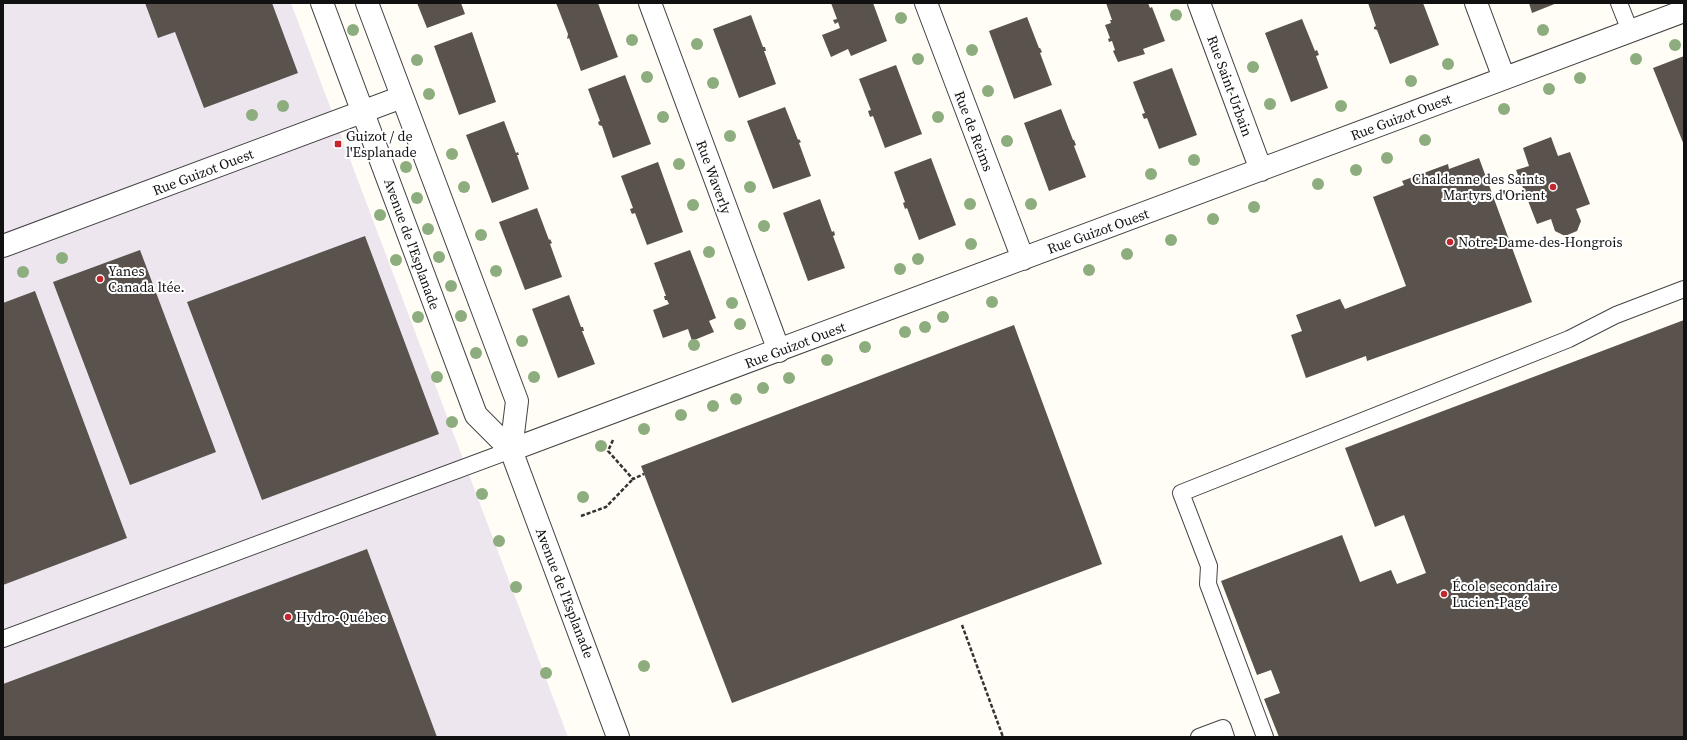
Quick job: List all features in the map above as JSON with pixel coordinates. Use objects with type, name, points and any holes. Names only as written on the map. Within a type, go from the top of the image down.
[{"type":"street","name":"Avenue de l'Esplanade","points":[[322,3],[476,415],[512,450],[618,737]]},
{"type":"street","name":"Avenue de l'Esplanade","points":[[367,3],[518,401],[512,450]]},
{"type":"street","name":"Rue Waverly","points":[[650,3],[779,351]]},
{"type":"street","name":"Rue de Reims","points":[[926,3],[1023,259]]},
{"type":"street","name":"Rue Saint-Urbain","points":[[1199,3],[1261,170]]},
{"type":"street","points":[[1476,3],[1504,78]]},
{"type":"street","name":"Rue Guizot Ouest","points":[[512,450],[1684,11]]},
{"type":"street","name":"Rue Guizot Ouest","points":[[3,246],[402,97]]},
{"type":"lane","points":[[1619,3],[1630,31]]},
{"type":"lane","points":[[1265,737],[1208,584],[1209,566],[1181,493],[1569,339],[1616,315],[1684,289]]},
{"type":"lane","points":[[3,639],[512,450]]},
{"type":"lane","points":[[1199,737],[1223,728],[1226,737]]},
{"type":"path","points":[[613,439],[608,451],[632,479]]},
{"type":"path","points":[[580,516],[606,507],[632,479],[644,474]]},
{"type":"path","points":[[962,625],[1003,737]]},
{"type":"shaded area","points":[[3,3],[291,3],[568,737],[3,737]]},
{"type":"building","points":[[145,3],[272,3],[298,73],[204,108],[175,32],[158,38]]},
{"type":"building","points":[[417,3],[461,3],[465,14],[427,28]]},
{"type":"building","points":[[556,3],[598,3],[618,57],[581,71],[569,38],[567,39],[568,34]]},
{"type":"building","points":[[831,3],[873,3],[887,41],[851,56],[848,49],[831,57],[822,35],[840,28],[838,22],[835,24],[833,20],[837,19]]},
{"type":"building","points":[[1106,3],[1148,3],[1150,8],[1152,7],[1165,41],[1143,49],[1145,54],[1118,62],[1113,51],[1115,50],[1112,41],[1109,42],[1108,39],[1110,38],[1105,25],[1111,23],[1110,20],[1112,20]]},
{"type":"building","points":[[1368,3],[1423,3],[1439,45],[1390,64],[1377,30],[1374,29],[1376,26]]},
{"type":"building","points":[[1529,3],[1557,3],[1532,13]]},
{"type":"building","points":[[751,15],[763,47],[765,47],[766,51],[764,51],[776,84],[739,98],[713,29]]},
{"type":"building","points":[[1027,17],[1042,52],[1040,53],[1052,85],[1014,99],[989,31]]},
{"type":"building","points":[[1302,19],[1315,51],[1317,50],[1319,55],[1316,56],[1328,88],[1291,102],[1265,33]]},
{"type":"building","points":[[472,32],[496,102],[459,115],[434,46]]},
{"type":"building","points":[[1684,56],[1684,145],[1653,68]]},
{"type":"building","points":[[896,65],[922,134],[885,148],[873,116],[870,117],[868,111],[871,110],[859,79]]},
{"type":"building","points":[[1172,68],[1197,135],[1159,149],[1147,118],[1144,119],[1142,114],[1145,113],[1133,82]]},
{"type":"building","points":[[625,75],[651,144],[613,158],[602,126],[599,125],[598,122],[600,121],[588,89]]},
{"type":"building","points":[[785,107],[798,140],[799,139],[801,142],[799,143],[811,176],[773,189],[747,121]]},
{"type":"building","points":[[1061,109],[1076,145],[1074,146],[1086,177],[1049,191],[1024,123]]},
{"type":"building","points":[[504,121],[516,153],[518,152],[519,155],[517,155],[529,189],[492,203],[466,135]]},
{"type":"building","name":"Chaldenne des Saints Martyrs d'Orient","points":[[1551,137],[1558,156],[1570,152],[1590,204],[1576,209],[1581,221],[1577,231],[1565,236],[1555,231],[1551,219],[1537,224],[1516,170],[1529,166],[1523,148]]},
{"type":"building","points":[[931,158],[956,225],[919,240],[907,208],[905,209],[903,203],[905,202],[894,172]]},
{"type":"building","name":"Notre-Dame-des-Hongrois","points":[[1479,158],[1532,302],[1367,361],[1366,356],[1306,378],[1291,335],[1302,331],[1296,315],[1340,299],[1345,309],[1406,286],[1373,197],[1404,185],[1402,181],[1448,164],[1449,169]]},
{"type":"building","points":[[658,162],[683,232],[647,245],[635,213],[632,214],[631,212],[630,209],[633,208],[621,176]]},
{"type":"building","points":[[820,199],[832,232],[834,231],[835,235],[833,236],[845,268],[808,281],[783,213]]},
{"type":"building","points":[[537,208],[549,240],[550,239],[552,243],[550,244],[562,277],[525,290],[499,222]]},
{"type":"building","points":[[365,236],[439,434],[262,500],[187,302]]},
{"type":"building","points":[[140,250],[216,452],[130,485],[53,282]]},
{"type":"building","points":[[690,250],[716,318],[709,321],[714,332],[692,341],[688,329],[663,338],[653,310],[669,304],[667,300],[665,300],[664,296],[666,296],[654,263]]},
{"type":"building","points":[[35,291],[127,538],[3,585],[3,303]]},
{"type":"building","points":[[569,295],[581,327],[583,327],[584,331],[582,331],[595,364],[558,378],[532,309]]},
{"type":"building","name":"École secondaire Lucien-Pagé","points":[[1684,320],[1684,737],[1279,737],[1264,699],[1280,693],[1271,670],[1257,675],[1221,581],[1342,535],[1360,582],[1391,570],[1397,584],[1426,573],[1404,515],[1375,527],[1345,448]]},
{"type":"building","points":[[1014,325],[1102,564],[732,703],[641,466]]},
{"type":"building","name":"Hydro-Québec","points":[[367,549],[437,737],[3,737],[3,684]]},
{"type":"place","name":"Guizot / de l'Esplanade","points":[[338,144]]},
{"type":"place","name":"Chaldenne des Saints Martyrs d'Orient","points":[[1553,187]]},
{"type":"place","name":"Notre-Dame-des-Hongrois","points":[[1450,242]]},
{"type":"place","name":"Yanes Canada ltée.","points":[[100,279]]},
{"type":"place","name":"École secondaire Lucien-Pagé","points":[[1444,594]]},
{"type":"place","name":"Hydro-Québec","points":[[288,617]]}]
